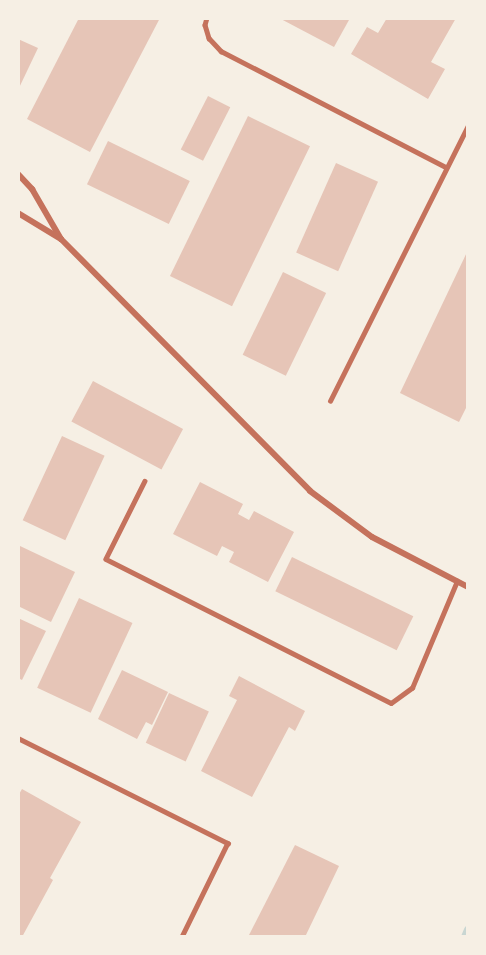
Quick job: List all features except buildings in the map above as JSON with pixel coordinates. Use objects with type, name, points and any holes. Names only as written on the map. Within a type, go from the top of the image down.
[{"type":"street","points":[[18,174],[32,189],[61,240]]},
{"type":"street","points":[[18,213],[61,240],[310,491],[372,537],[468,587]]},
{"type":"lane","points":[[207,18],[205,25],[209,38],[221,51],[446,167]]},
{"type":"lane","points":[[330,400],[446,167],[466,134],[468,126]]},
{"type":"lane","points":[[145,481],[106,559],[391,703],[412,688],[456,581]]},
{"type":"lane","points":[[18,738],[228,843],[182,937]]},
{"type":"waterway","points":[[465,937],[468,930]]}]
